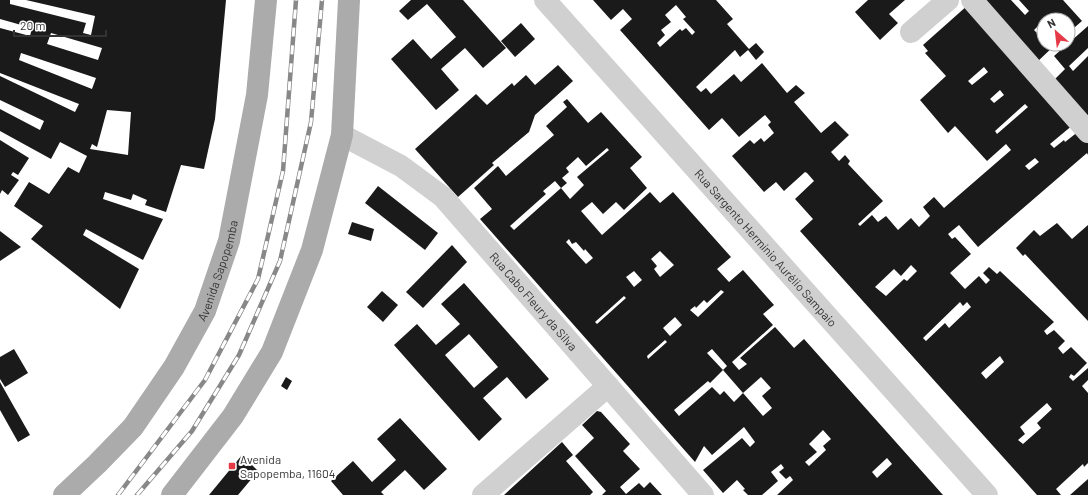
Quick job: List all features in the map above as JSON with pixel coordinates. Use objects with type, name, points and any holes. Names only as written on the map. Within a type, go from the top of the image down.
[{"type":"main road","name":"Avenida Sapopemba","points":[[67,494],[133,427],[174,367],[205,311],[229,241],[241,180],[257,95],[266,0]]},
{"type":"main road","points":[[172,495],[233,416],[272,352],[312,250],[342,135],[349,0]]},
{"type":"street","name":"Rua Sargento Hermínio Aurélio Sampaio","points":[[546,0],[987,495]]},
{"type":"street","points":[[911,32],[948,0]]},
{"type":"street","points":[[972,0],[1088,132]]},
{"type":"street","name":"Rua Cabo Fleury da Silva","points":[[342,135],[401,166],[443,197],[703,495]]},
{"type":"street","points":[[483,495],[608,386]]},
{"type":"building","points":[[0,0],[10,0],[10,4],[86,23],[83,33],[91,35],[95,16],[26,0],[226,0],[215,119],[204,169],[181,165],[166,212],[145,205],[147,200],[133,194],[131,200],[105,192],[103,199],[163,219],[143,260],[86,229],[83,235],[139,269],[120,309],[31,239],[43,226],[14,206],[29,182],[49,194],[68,167],[79,173],[87,156],[60,142],[51,159],[0,131],[0,109],[40,130],[44,121],[0,100],[0,76],[75,112],[79,104],[0,73],[0,28],[30,36],[32,28],[0,19]],"holes":[[[51,33],[102,48],[98,60],[47,44]],[[21,53],[96,78],[92,89],[19,60]],[[107,110],[131,112],[128,155],[90,149],[92,144],[97,147]]]},
{"type":"building","points":[[411,0],[463,0],[506,48],[483,68],[465,48],[441,69],[459,90],[436,110],[391,59],[413,39],[431,59],[456,37],[427,4],[408,20],[399,11]]},
{"type":"building","points":[[593,0],[716,0],[733,19],[727,24],[749,49],[756,43],[764,52],[756,60],[748,50],[740,57],[735,50],[696,87],[701,92],[706,88],[711,94],[734,74],[741,82],[762,63],[787,93],[796,85],[805,93],[794,102],[821,133],[835,121],[849,135],[831,152],[839,161],[845,155],[850,161],[848,164],[883,201],[858,224],[860,226],[872,215],[878,222],[886,216],[898,230],[911,218],[919,227],[930,216],[923,207],[934,197],[944,208],[1011,150],[1006,144],[987,161],[955,126],[948,133],[920,100],[946,76],[925,53],[928,51],[923,45],[968,5],[1074,124],[1050,144],[1054,148],[1064,140],[1065,142],[1079,131],[1088,140],[1088,155],[1087,153],[978,247],[959,225],[948,234],[952,239],[955,237],[971,254],[950,273],[965,289],[979,276],[986,284],[990,280],[983,273],[989,267],[997,274],[1000,271],[1054,322],[1044,331],[1047,335],[1054,330],[1065,341],[1058,348],[1063,354],[1071,347],[1087,363],[1074,376],[1071,374],[1069,377],[1073,381],[1088,368],[1088,380],[1082,386],[1088,393],[1088,463],[1084,467],[1083,464],[1056,489],[1061,495],[1037,495],[800,231],[813,219],[795,199],[814,181],[807,173],[805,172],[784,191],[776,182],[764,192],[732,156],[750,140],[754,144],[761,138],[764,142],[774,133],[768,125],[771,122],[765,115],[739,137],[722,118],[709,130],[620,30],[632,19],[623,9],[611,20]],"holes":[[[676,5],[686,17],[683,19],[695,32],[692,35],[686,28],[682,31],[680,29],[660,47],[657,43],[665,35],[661,30],[671,22],[665,15]],[[984,67],[988,72],[972,85],[968,81]],[[1000,90],[1004,95],[994,103],[990,99]],[[1025,104],[1028,107],[997,134],[995,131]],[[1035,158],[1039,162],[1029,170],[1025,166]],[[911,265],[917,271],[907,281],[904,279],[886,296],[875,287],[894,269],[901,276]],[[960,302],[963,306],[967,302],[971,307],[949,328],[945,323],[926,341],[923,338]],[[1000,356],[1004,362],[986,379],[981,373]],[[1047,403],[1052,409],[1037,423],[1041,428],[1023,444],[1018,440],[1025,434],[1020,427]]]},
{"type":"building","points":[[868,0],[905,0],[889,14],[898,23],[880,40],[855,12]]},
{"type":"building","points":[[982,0],[1011,0],[1025,15],[1029,11],[1019,0],[1063,0],[1074,12],[1036,12],[1036,28],[1034,30],[1036,32],[1036,52],[1048,52],[1036,63]]},
{"type":"building","points":[[1076,14],[1082,21],[1076,26]]},
{"type":"building","points":[[521,23],[535,39],[515,57],[501,41]]},
{"type":"building","points":[[1088,26],[1088,48],[1069,66],[1073,71],[1088,56],[1088,120],[1053,81],[1065,69],[1054,56],[1059,52],[1076,52],[1076,37]]},
{"type":"building","points":[[558,65],[573,81],[535,115],[529,132],[492,163],[494,165],[458,197],[415,149],[476,94],[487,105],[512,83],[514,86],[526,75],[535,85]]},
{"type":"building","points":[[567,99],[588,123],[601,112],[642,157],[630,168],[647,188],[624,210],[616,202],[603,214],[592,202],[581,211],[602,235],[650,192],[660,203],[673,192],[731,257],[717,269],[729,282],[743,270],[774,305],[763,314],[773,325],[732,362],[739,370],[747,364],[740,358],[775,327],[794,348],[804,339],[943,495],[777,495],[793,480],[790,476],[786,479],[779,472],[784,468],[781,464],[771,472],[778,481],[762,495],[748,495],[737,480],[723,493],[703,470],[742,438],[750,447],[755,442],[744,427],[712,455],[704,446],[695,462],[480,219],[492,209],[474,188],[498,166],[506,176],[554,135],[546,126],[567,107],[563,102]],"holes":[[[607,148],[609,150],[577,177],[584,185],[570,199],[561,188],[567,183],[562,178],[569,172],[566,168],[578,157],[586,166]],[[555,181],[561,188],[514,230],[510,226],[546,194],[543,191]],[[569,239],[572,244],[576,242],[593,258],[586,264],[566,242]],[[660,251],[674,265],[660,277],[654,269],[657,266],[651,259]],[[634,271],[642,280],[634,287],[626,277]],[[721,290],[724,292],[698,317],[690,310],[695,306],[696,308],[704,300],[707,303]],[[624,296],[626,298],[597,324],[595,322]],[[675,317],[682,325],[670,336],[663,328]],[[665,340],[667,342],[648,359],[647,356]],[[712,349],[727,366],[723,370],[707,353]],[[723,370],[743,393],[734,402],[724,391],[720,395],[712,387],[679,416],[674,410],[708,381],[710,383]],[[761,377],[771,388],[762,396],[772,408],[763,416],[743,393]],[[823,430],[831,439],[823,446],[826,450],[809,466],[805,462],[817,452],[809,444]],[[887,458],[892,464],[877,478],[872,472]]]},
{"type":"building","points":[[0,140],[29,158],[18,175],[13,172],[11,175],[19,180],[8,195],[2,190],[0,194]]},
{"type":"building","points":[[378,186],[438,233],[425,250],[365,203]]},
{"type":"building","points":[[352,222],[374,229],[371,241],[348,234]]},
{"type":"building","points":[[1057,223],[1072,239],[1088,225],[1088,321],[1025,254],[1023,256],[1016,248],[1034,230],[1040,236]]},
{"type":"building","points":[[0,231],[21,247],[0,261]]},
{"type":"building","points":[[452,245],[467,262],[423,308],[406,292]]},
{"type":"building","points":[[464,283],[549,379],[526,399],[507,377],[483,398],[502,419],[479,441],[394,345],[417,324],[436,345],[460,324],[441,304]],"holes":[[[469,334],[498,367],[474,388],[445,355]]]},
{"type":"building","points":[[382,291],[398,305],[383,322],[367,307]]},
{"type":"building","points":[[14,349],[28,373],[5,387],[0,379],[0,357]]},
{"type":"building","points":[[286,377],[292,381],[287,390],[281,386]]},
{"type":"building","points":[[0,382],[30,435],[18,442],[0,410]]},
{"type":"building","points":[[597,411],[601,412],[630,444],[623,451],[640,469],[620,487],[626,494],[639,483],[644,488],[650,482],[662,495],[602,495],[606,491],[575,456],[594,438],[582,425]]},
{"type":"building","points":[[400,418],[447,469],[424,490],[405,470],[381,492],[384,495],[343,495],[331,481],[353,461],[372,482],[396,460],[377,439]]},
{"type":"building","points":[[562,442],[573,455],[566,461],[593,492],[590,495],[504,495]]},
{"type":"building","points":[[242,455],[258,471],[238,495],[209,495]]},
{"type":"building","points":[[1088,479],[1088,495],[1070,495]]},
{"type":"railway","points":[[118,495],[205,380],[258,279],[283,171],[296,0]]},
{"type":"railway","points":[[137,495],[192,431],[239,355],[280,261],[311,122],[322,0]]},
{"type":"place","name":"Avenida Sapopemba, 11604","points":[[232,466]]}]
